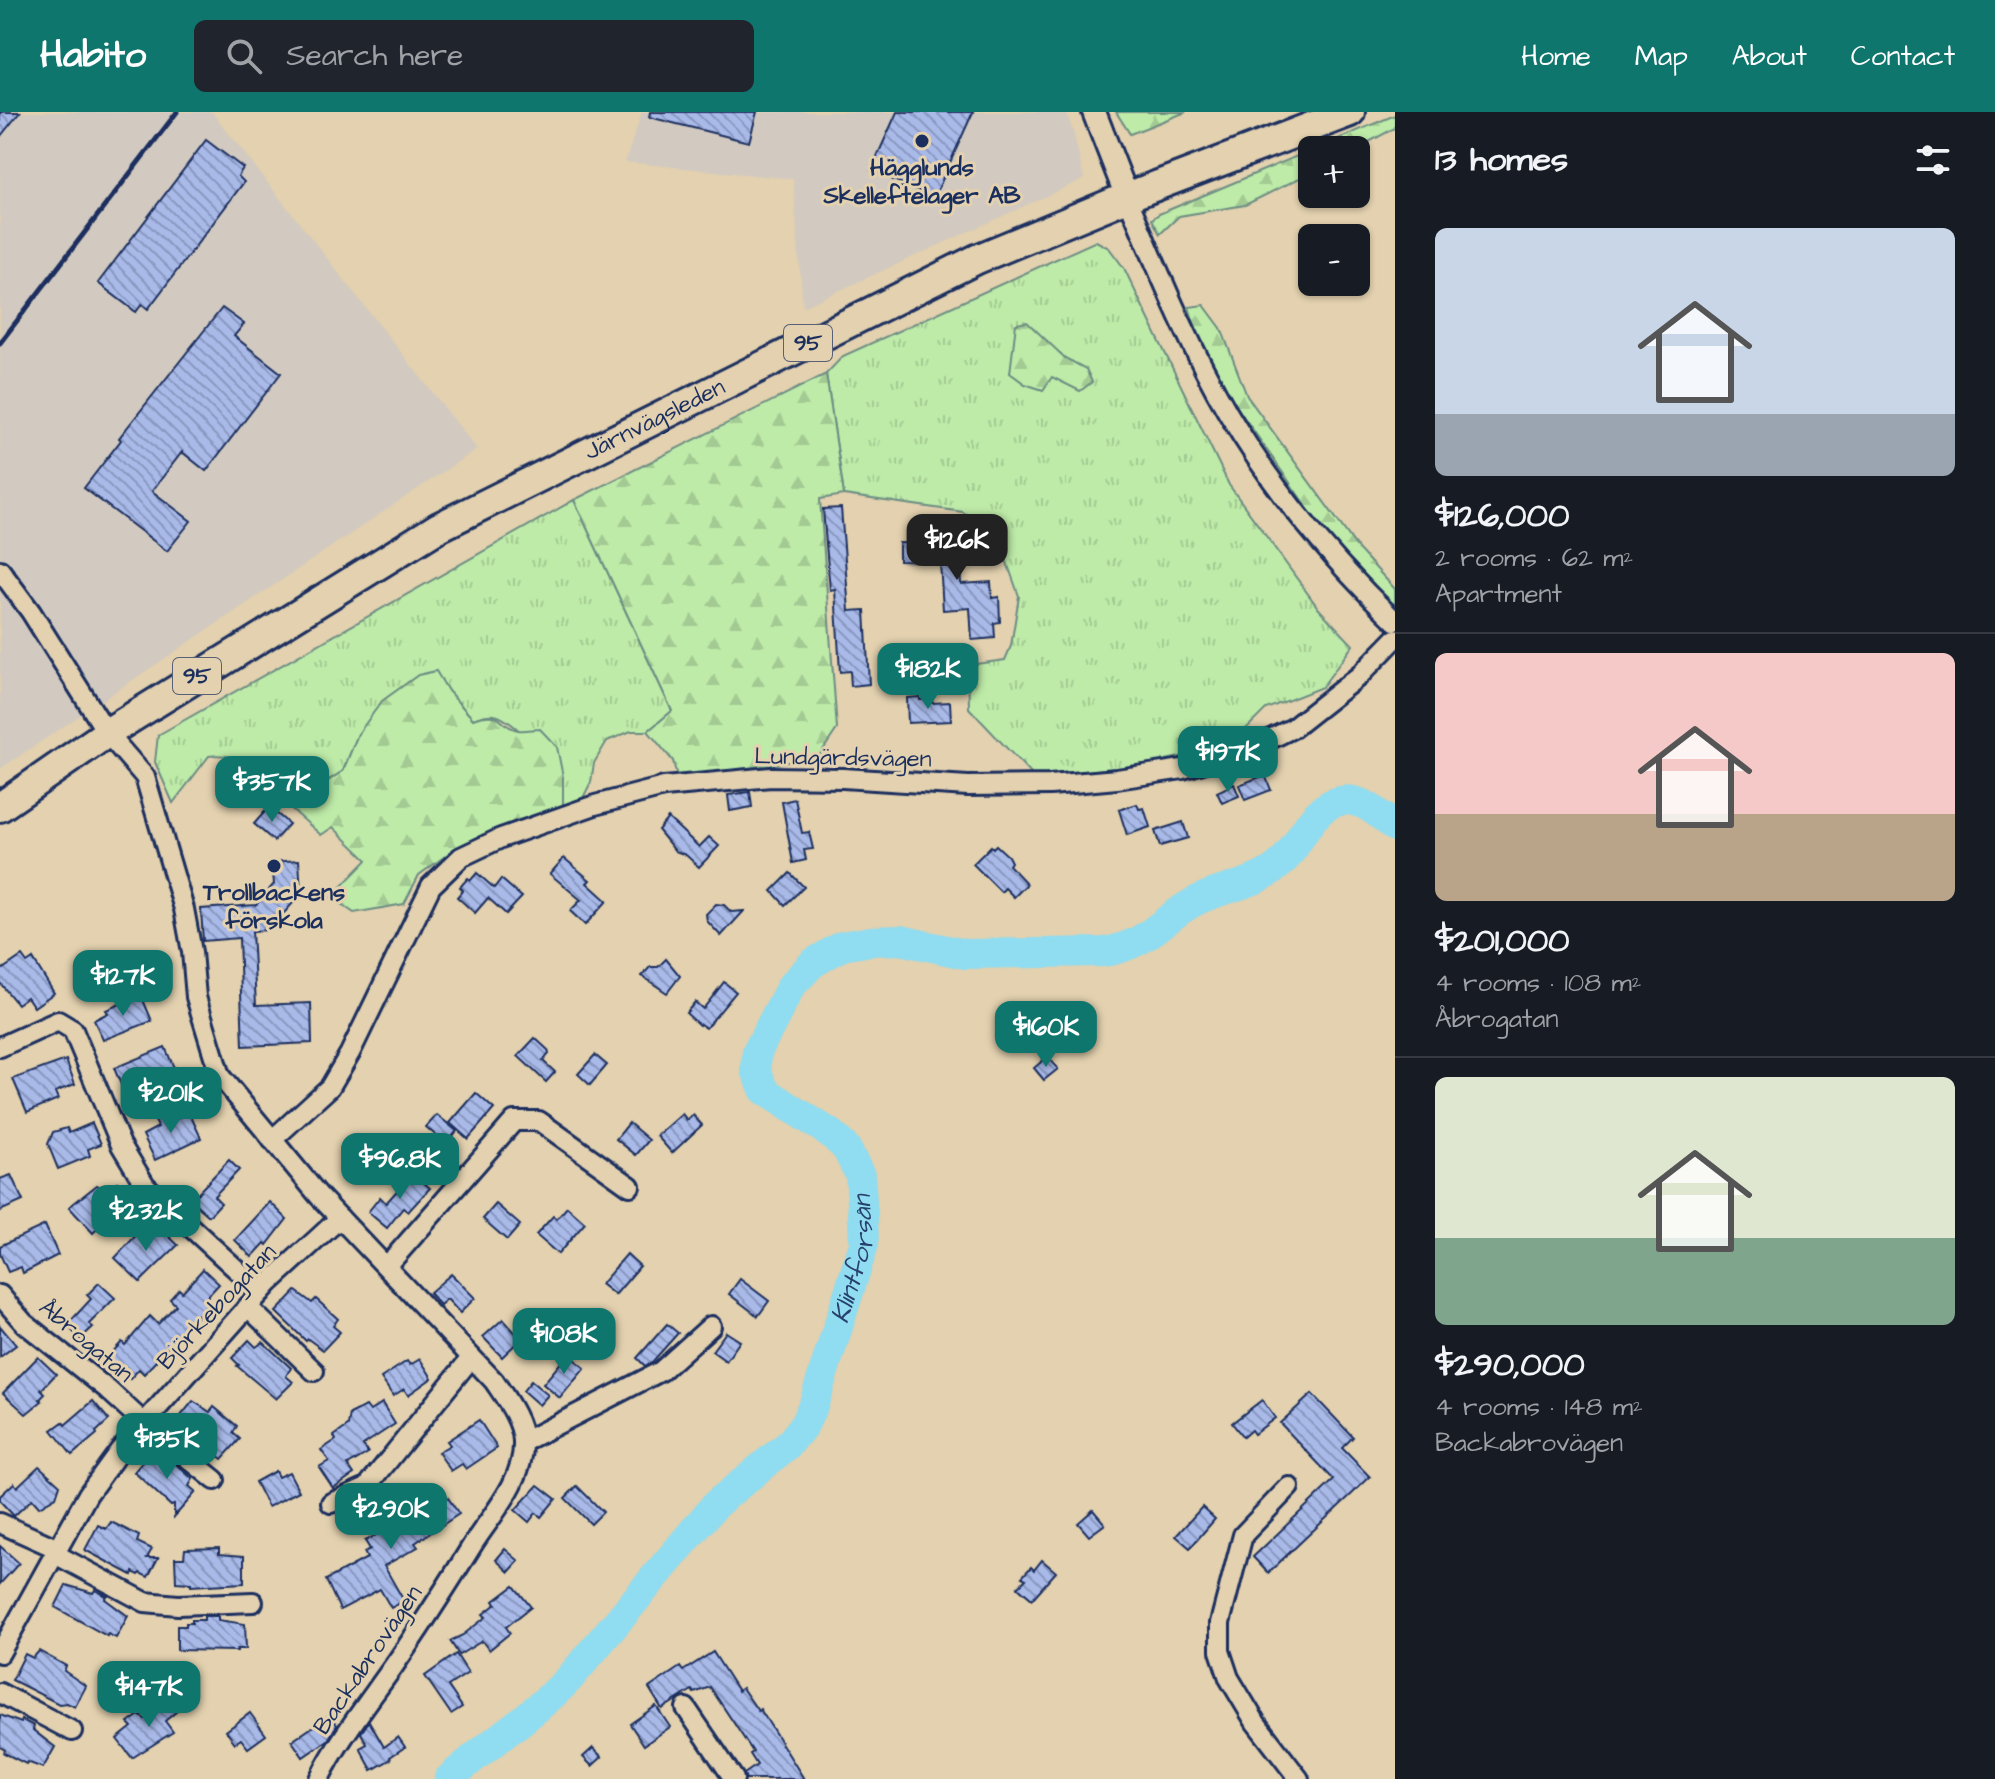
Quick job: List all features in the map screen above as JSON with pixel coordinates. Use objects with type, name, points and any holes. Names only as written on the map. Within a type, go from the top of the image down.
[{"type":"main road","name":"Järnvägsleden","points":[[0,807],[107,733],[439,527],[977,259],[1127,197],[1350,112]]},
{"type":"street","points":[[1094,112],[1185,332],[1228,414],[1300,520],[1346,574],[1395,621]]},
{"type":"street","points":[[0,570],[31,612],[107,733],[145,777],[184,909],[196,997],[220,1076],[340,1218],[494,1381],[509,1404],[523,1442],[661,1371],[711,1326]]},
{"type":"street","name":"Lundgärdsvägen","points":[[272,1140],[330,1087],[350,1053],[431,886],[461,857],[501,838],[595,805],[664,787],[771,777],[968,786],[1050,785],[1183,769],[1252,748],[1293,728],[1359,676],[1395,639]]},
{"type":"street","points":[[0,1047],[58,1021],[73,1030],[121,1145],[145,1185],[261,1292]]},
{"type":"street","points":[[387,1266],[514,1121],[539,1121],[630,1186]]},
{"type":"street","name":"Björkebogatan","points":[[0,1653],[88,1494],[144,1423],[261,1292],[340,1218]]},
{"type":"street","name":"Åbrogatan","points":[[0,1295],[24,1323],[215,1480]]},
{"type":"street","points":[[248,1307],[314,1371]]},
{"type":"street","points":[[331,1503],[367,1487],[471,1358]]},
{"type":"street","name":"Backabrovägen","points":[[319,1779],[347,1732],[508,1492],[518,1468],[523,1442]]},
{"type":"street","points":[[1289,1487],[1243,1535],[1220,1623],[1220,1651],[1229,1678],[1256,1723],[1299,1779]]},
{"type":"street","points":[[0,1523],[145,1602],[178,1605],[253,1602]]},
{"type":"street","points":[[0,1693],[72,1731]]},
{"type":"street","points":[[686,1708],[734,1779]]},
{"type":"shaded area","points":[[0,112],[212,112],[477,449],[0,769]]},
{"type":"shaded area","points":[[642,112],[1066,112],[1084,179],[803,307],[793,179],[625,162]]},
{"type":"green space","points":[[1116,112],[1186,112],[1130,134]]},
{"type":"green space","points":[[1395,115],[1395,128],[1370,141],[1370,136],[1345,136]]},
{"type":"green space","points":[[1298,156],[1298,179],[1245,205],[1179,216],[1160,234],[1152,219]]},
{"type":"green space","points":[[1096,241],[1109,248],[1124,268],[1229,485],[1319,609],[1353,645],[1322,687],[1266,709],[1244,731],[1213,750],[1137,766],[1033,776],[969,708],[968,665],[1005,660],[1011,646],[1019,596],[999,540],[963,512],[844,495],[826,374],[843,356]]},
{"type":"green space","points":[[1204,305],[1221,328],[1247,396],[1359,550],[1395,589],[1395,613],[1352,572],[1207,364],[1189,307]]},
{"type":"green space","points":[[1027,322],[1065,358],[1086,369],[1092,382],[1080,391],[1052,377],[1043,390],[1025,384],[1010,373],[1016,324]]},
{"type":"green space","points":[[826,374],[844,495],[820,499],[837,729],[819,756],[677,777],[673,761],[648,731],[672,711],[574,500]]},
{"type":"green space","points":[[574,500],[672,711],[648,731],[631,731],[607,741],[594,763],[591,782],[583,798],[563,806],[563,777],[532,744],[498,716],[473,719],[436,672],[358,734],[343,771],[315,789],[280,799],[241,761],[221,755],[209,756],[173,803],[155,762],[158,735]]},
{"type":"green space","points":[[436,671],[448,691],[473,719],[490,716],[518,730],[540,729],[557,747],[563,777],[563,806],[458,847],[419,875],[404,904],[354,913],[331,897],[367,860],[333,827],[321,835],[280,799],[315,789],[343,771],[358,734],[382,701],[418,675]]},
{"type":"building","points":[[0,112],[20,112],[0,137]]},
{"type":"building","points":[[650,112],[757,112],[749,142],[649,117]]},
{"type":"building","name":"Hägglunds Skelleftelager AB","points":[[897,112],[973,112],[934,198],[871,170]]},
{"type":"building","points":[[206,140],[243,168],[238,176],[244,182],[148,309],[142,304],[136,312],[98,283]]},
{"type":"building","points":[[222,308],[244,324],[234,336],[281,373],[206,471],[182,452],[152,491],[191,521],[167,551],[84,488],[121,440],[119,438]]},
{"type":"building","points":[[841,508],[849,611],[865,610],[869,684],[851,686],[850,671],[840,672],[835,589],[830,590],[823,509]]},
{"type":"building","points":[[958,527],[961,584],[991,582],[992,598],[999,597],[1000,622],[994,623],[995,638],[972,640],[970,608],[943,610],[940,562],[899,561],[899,543],[939,544],[938,528]]},
{"type":"building","points":[[920,697],[920,700],[932,699],[932,703],[950,702],[951,721],[908,723],[907,698]]},
{"type":"building","points":[[1265,775],[1271,790],[1245,800],[1239,785]]},
{"type":"building","points":[[1234,784],[1239,796],[1222,803],[1217,792]]},
{"type":"building","points":[[750,792],[752,807],[730,811],[728,795]]},
{"type":"building","points":[[795,799],[802,833],[809,832],[813,849],[804,850],[806,860],[793,863],[782,802]]},
{"type":"building","points":[[1137,804],[1139,809],[1144,808],[1150,827],[1127,835],[1119,810]]},
{"type":"building","points":[[269,807],[289,824],[274,841],[254,824]]},
{"type":"building","points":[[668,818],[699,847],[709,837],[719,846],[699,867],[686,855],[675,851],[658,830]]},
{"type":"building","points":[[1183,822],[1188,838],[1160,846],[1155,831]]},
{"type":"building","points":[[996,845],[1008,856],[1009,865],[1027,884],[1014,897],[1005,888],[1001,892],[973,864],[991,846]]},
{"type":"building","points":[[564,858],[590,880],[587,883],[607,901],[585,925],[570,911],[581,900],[550,874]]},
{"type":"building","points":[[299,860],[301,894],[269,930],[252,931],[256,1005],[311,1003],[312,1043],[243,1046],[239,938],[203,941],[201,909],[256,905],[274,884],[272,862]]},
{"type":"building","points":[[477,873],[494,888],[501,879],[522,897],[506,914],[488,898],[475,913],[457,897],[463,890],[460,887]]},
{"type":"building","points":[[790,873],[804,887],[785,905],[772,891]]},
{"type":"building","points":[[716,904],[724,905],[731,912],[744,911],[721,936],[707,921],[706,914]]},
{"type":"building","points":[[22,956],[27,963],[33,959],[54,993],[34,1007],[27,997],[17,1004],[0,983],[0,971]]},
{"type":"building","points":[[666,959],[680,976],[667,993],[642,976],[650,967],[658,967]]},
{"type":"building","points":[[724,982],[736,992],[706,1028],[699,1025],[686,1013],[695,1002],[703,1009]]},
{"type":"building","points":[[141,995],[152,1021],[103,1040],[94,1020],[108,1013],[106,1010]]},
{"type":"building","points":[[535,1038],[548,1050],[549,1054],[543,1061],[555,1072],[546,1082],[518,1056]]},
{"type":"building","points":[[165,1047],[177,1075],[139,1091],[137,1086],[124,1092],[114,1068]]},
{"type":"building","points":[[595,1055],[607,1065],[590,1085],[578,1074]]},
{"type":"building","points":[[1047,1057],[1058,1069],[1044,1080],[1034,1068]]},
{"type":"building","points":[[66,1060],[75,1084],[55,1092],[58,1099],[27,1112],[13,1079]]},
{"type":"building","points":[[476,1093],[494,1109],[468,1139],[450,1123]]},
{"type":"building","points":[[189,1112],[201,1138],[155,1160],[143,1135],[158,1127],[155,1121],[168,1114],[172,1121]]},
{"type":"building","points":[[682,1114],[687,1120],[693,1115],[702,1125],[672,1153],[657,1136]]},
{"type":"building","points":[[437,1115],[457,1131],[446,1144],[426,1127]]},
{"type":"building","points":[[92,1123],[101,1144],[88,1149],[90,1156],[58,1169],[48,1144],[53,1132],[67,1128],[69,1133]]},
{"type":"building","points":[[629,1123],[649,1140],[636,1155],[616,1139]]},
{"type":"building","points":[[229,1160],[239,1170],[214,1196],[221,1203],[209,1216],[191,1200]]},
{"type":"building","points":[[413,1173],[430,1188],[408,1212],[403,1208],[387,1228],[368,1212],[380,1197],[386,1203]]},
{"type":"building","points":[[11,1175],[23,1201],[0,1211],[0,1179]]},
{"type":"building","points":[[117,1182],[130,1197],[93,1233],[69,1207],[97,1185],[106,1191]]},
{"type":"building","points":[[270,1202],[287,1219],[267,1245],[265,1243],[252,1257],[235,1240]]},
{"type":"building","points":[[496,1204],[520,1225],[507,1240],[483,1219]]},
{"type":"building","points":[[567,1207],[585,1223],[558,1254],[536,1235],[553,1216],[557,1219]]},
{"type":"building","points":[[45,1225],[58,1255],[23,1273],[21,1267],[8,1272],[0,1246]]},
{"type":"building","points":[[159,1227],[178,1245],[140,1282],[115,1258],[140,1231],[149,1238]]},
{"type":"building","points":[[627,1254],[640,1266],[615,1295],[601,1284]]},
{"type":"building","points":[[203,1269],[219,1284],[205,1299],[209,1303],[144,1374],[139,1369],[130,1379],[107,1358],[122,1342],[125,1345],[150,1316],[158,1324],[176,1305],[170,1299],[179,1289],[182,1292]]},
{"type":"building","points":[[451,1274],[475,1298],[460,1313],[447,1299],[440,1305],[429,1293]]},
{"type":"building","points":[[740,1279],[769,1301],[758,1316],[729,1294]]},
{"type":"building","points":[[99,1283],[115,1298],[89,1324],[93,1327],[80,1339],[67,1325],[91,1299],[87,1295]]},
{"type":"building","points":[[296,1291],[312,1303],[316,1299],[338,1319],[333,1326],[340,1332],[323,1350],[308,1339],[306,1341],[276,1312]]},
{"type":"building","points":[[503,1319],[521,1339],[502,1357],[483,1337]]},
{"type":"building","points":[[667,1324],[678,1333],[645,1366],[637,1358]]},
{"type":"building","points":[[0,1326],[16,1345],[0,1357]]},
{"type":"building","points":[[726,1332],[740,1341],[726,1361],[712,1351]]},
{"type":"building","points":[[249,1340],[256,1347],[263,1342],[291,1368],[286,1376],[293,1382],[276,1399],[237,1366],[232,1358]]},
{"type":"building","points":[[568,1354],[585,1368],[560,1398],[543,1384]]},
{"type":"building","points":[[38,1357],[56,1374],[41,1390],[45,1394],[40,1399],[42,1401],[26,1414],[3,1393]]},
{"type":"building","points":[[420,1359],[432,1378],[408,1395],[404,1389],[393,1396],[381,1378],[407,1361],[410,1365]]},
{"type":"building","points":[[531,1381],[548,1395],[539,1405],[523,1391]]},
{"type":"building","points":[[1312,1394],[1353,1437],[1342,1448],[1370,1477],[1268,1573],[1253,1557],[1334,1480],[1280,1423]]},
{"type":"building","points":[[1262,1400],[1275,1418],[1254,1434],[1251,1430],[1243,1437],[1232,1423]]},
{"type":"building","points":[[93,1401],[109,1420],[72,1455],[52,1430],[63,1422],[65,1425]]},
{"type":"building","points":[[193,1401],[210,1412],[214,1407],[237,1426],[233,1433],[240,1439],[222,1459],[175,1423]]},
{"type":"building","points":[[382,1403],[395,1424],[363,1445],[368,1453],[348,1465],[354,1474],[333,1488],[319,1467],[329,1461],[321,1450],[336,1440],[334,1436],[348,1426],[350,1414],[366,1406],[370,1411]]},
{"type":"building","points":[[479,1420],[497,1448],[466,1469],[462,1464],[451,1471],[438,1452],[450,1445],[447,1441]]},
{"type":"building","points":[[150,1453],[157,1459],[164,1454],[193,1479],[189,1486],[196,1492],[174,1517],[174,1505],[171,1506],[134,1472]]},
{"type":"building","points":[[39,1466],[60,1485],[56,1497],[39,1507],[32,1499],[14,1516],[0,1501],[0,1496],[14,1483],[17,1487]]},
{"type":"building","points":[[275,1471],[278,1477],[289,1472],[299,1491],[268,1507],[255,1482]]},
{"type":"building","points":[[538,1485],[556,1499],[541,1517],[536,1513],[529,1522],[515,1510]]},
{"type":"building","points":[[577,1486],[603,1512],[591,1524],[565,1498]]},
{"type":"building","points":[[442,1489],[459,1514],[415,1543],[418,1547],[384,1566],[404,1601],[391,1608],[380,1589],[340,1610],[326,1580],[367,1558],[364,1552],[370,1549],[365,1541],[398,1523],[393,1510],[405,1502],[410,1508]]},
{"type":"building","points":[[1202,1507],[1215,1519],[1190,1548],[1176,1536]]},
{"type":"building","points":[[1093,1510],[1105,1524],[1089,1536],[1078,1523]]},
{"type":"building","points":[[111,1522],[139,1536],[137,1542],[152,1549],[147,1558],[158,1558],[148,1577],[133,1572],[132,1575],[85,1550],[98,1525],[106,1529]]},
{"type":"building","points":[[0,1546],[19,1563],[0,1584]]},
{"type":"building","points":[[219,1548],[219,1554],[244,1556],[244,1583],[191,1586],[191,1583],[176,1582],[175,1558],[184,1558],[185,1549]]},
{"type":"building","points":[[505,1549],[519,1561],[509,1572],[496,1560]]},
{"type":"building","points":[[1042,1560],[1056,1572],[1032,1599],[1018,1587],[1026,1579],[1022,1577],[1031,1567],[1034,1570]]},
{"type":"building","points":[[66,1585],[93,1593],[95,1590],[107,1596],[105,1599],[128,1616],[116,1638],[55,1607]]},
{"type":"building","points":[[514,1586],[531,1607],[506,1627],[510,1633],[489,1650],[482,1641],[459,1655],[450,1641],[486,1617],[483,1614],[496,1604],[494,1601]]},
{"type":"building","points":[[204,1616],[218,1616],[218,1620],[245,1624],[246,1649],[177,1650],[177,1626],[186,1626],[192,1620],[204,1620]]},
{"type":"building","points":[[39,1651],[66,1666],[64,1671],[86,1686],[75,1707],[67,1703],[59,1704],[12,1680],[25,1654],[33,1658]]},
{"type":"building","points":[[713,1652],[738,1691],[742,1688],[758,1711],[760,1709],[804,1779],[746,1779],[744,1774],[757,1765],[750,1754],[753,1752],[710,1687],[694,1693],[692,1690],[662,1709],[649,1688],[680,1667],[683,1671]]},
{"type":"building","points":[[456,1654],[468,1673],[448,1686],[462,1707],[451,1714],[425,1676]]},
{"type":"building","points":[[175,1696],[183,1706],[165,1721],[173,1732],[132,1758],[117,1739],[132,1727],[128,1723],[139,1715],[145,1719]]},
{"type":"building","points":[[656,1706],[670,1727],[644,1745],[630,1724]]},
{"type":"building","points":[[250,1713],[266,1735],[248,1748],[241,1739],[235,1743],[226,1731]]},
{"type":"building","points":[[0,1715],[34,1726],[33,1730],[55,1747],[43,1768],[4,1753],[5,1750],[0,1747]]},
{"type":"building","points":[[330,1715],[337,1725],[328,1740],[303,1757],[292,1741]]},
{"type":"building","points":[[369,1721],[384,1747],[398,1737],[405,1747],[372,1770],[360,1748],[367,1744],[361,1733]]},
{"type":"building","points":[[593,1748],[602,1757],[592,1766],[583,1757]]},
{"type":"waterway","name":"Klintforsån","points":[[449,1779],[569,1679],[716,1504],[788,1445],[804,1425],[814,1403],[864,1244],[860,1175],[846,1148],[830,1133],[765,1091],[756,1070],[757,1052],[791,986],[813,963],[842,946],[871,941],[900,940],[965,954],[1104,952],[1134,943],[1200,899],[1270,871],[1286,857],[1318,813],[1336,802],[1360,803],[1395,827]]},
{"type":"railway","points":[[0,343],[177,112]]},
{"type":"place","name":"Hägglunds Skelleftelager AB","points":[[922,141]]},
{"type":"place","name":"Trollbackens förskola","points":[[274,866]]}]
